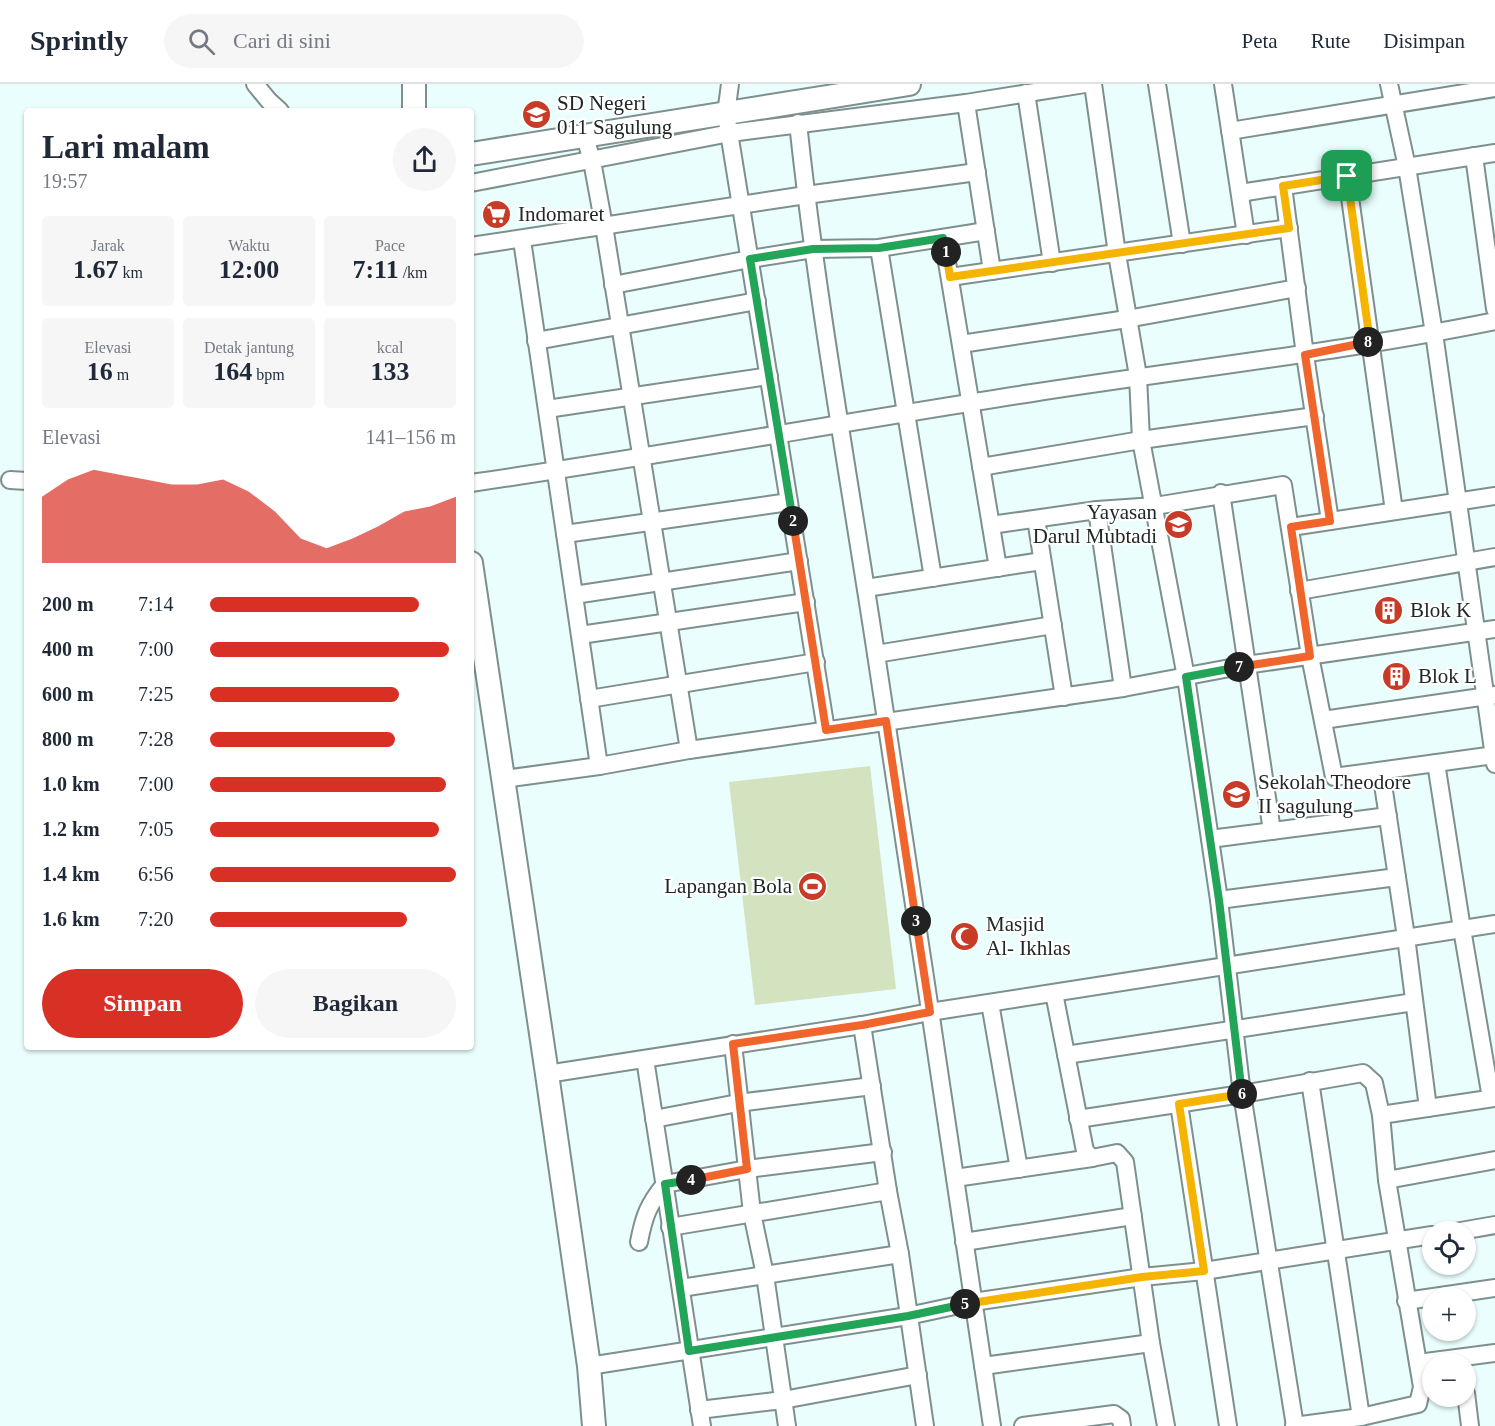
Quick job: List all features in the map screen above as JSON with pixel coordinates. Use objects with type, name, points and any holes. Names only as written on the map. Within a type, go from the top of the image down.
[{"type":"street","points":[[255,84],[277,108]]},
{"type":"street","points":[[414,84],[414,108]]},
{"type":"street","points":[[730,84],[728,123],[826,730]]},
{"type":"street","points":[[474,182],[592,161],[728,123],[909,84]]},
{"type":"street","points":[[474,154],[585,136],[728,123],[798,123],[966,103],[1085,84]]},
{"type":"street","points":[[1078,1119],[1242,1094],[1363,1073],[1374,1083],[1381,1115],[1387,1180],[1422,1387],[1418,1404],[1361,1417],[1295,1426],[1242,1094],[1219,900],[1186,677],[1141,440],[1138,376],[1127,320],[1093,84]]},
{"type":"street","points":[[1157,84],[1182,244]]},
{"type":"street","points":[[1223,84],[1246,235]]},
{"type":"street","points":[[991,525],[1097,510],[1155,506],[1283,484],[1310,656],[1334,777],[1495,758],[1491,695],[1476,632],[1434,333],[1407,167],[1389,84]]},
{"type":"street","points":[[1230,131],[1495,88]]},
{"type":"street","points":[[1026,93],[1052,263]]},
{"type":"street","points":[[966,103],[992,271]]},
{"type":"street","points":[[798,123],[813,249],[992,1426]]},
{"type":"street","points":[[585,136],[604,226],[689,750]]},
{"type":"street","points":[[504,149],[510,175]]},
{"type":"street","points":[[1240,193],[1495,153]]},
{"type":"street","points":[[1474,156],[1495,309]]},
{"type":"street","points":[[474,246],[806,195],[977,172]]},
{"type":"street","points":[[1347,176],[1394,511]]},
{"type":"street","points":[[1283,186],[1330,521]]},
{"type":"street","points":[[950,277],[1289,228]]},
{"type":"street","points":[[613,285],[813,249],[879,248],[986,231]]},
{"type":"street","points":[[943,238],[998,568]]},
{"type":"street","points":[[522,240],[599,766]]},
{"type":"street","points":[[879,248],[933,578]]},
{"type":"street","points":[[961,344],[1127,320],[1297,288]]},
{"type":"street","points":[[536,341],[757,301]]},
{"type":"street","points":[[474,483],[1138,376],[1305,355],[1495,321]]},
{"type":"street","points":[[547,409],[769,376]]},
{"type":"street","points":[[981,467],[1141,440],[1315,416]]},
{"type":"street","points":[[10,480],[24,481]]},
{"type":"street","points":[[1221,493],[1272,831]]},
{"type":"street","points":[[1291,527],[1495,496]]},
{"type":"street","points":[[565,534],[789,502]]},
{"type":"street","points":[[1097,510],[1123,688]]},
{"type":"street","points":[[1036,519],[1064,697]]},
{"type":"street","points":[[1299,591],[1466,560],[1495,557]]},
{"type":"street","points":[[574,595],[799,561]]},
{"type":"street","points":[[866,588],[1042,561]]},
{"type":"street","points":[[474,583],[589,1366],[594,1426]]},
{"type":"street","points":[[580,635],[806,602]]},
{"type":"street","points":[[876,654],[1053,626]]},
{"type":"street","points":[[504,779],[886,721],[1064,697],[1246,665],[1495,629]]},
{"type":"street","points":[[590,699],[816,662]]},
{"type":"street","points":[[1323,720],[1491,695]]},
{"type":"street","points":[[1381,1115],[1493,1098],[1462,929],[1436,764]]},
{"type":"street","points":[[1381,771],[1428,1108]]},
{"type":"street","points":[[1210,839],[1388,816]]},
{"type":"street","points":[[1219,900],[1397,877]]},
{"type":"street","points":[[547,1074],[1495,924]]},
{"type":"street","points":[[1054,993],[1085,1150],[1092,1158]]},
{"type":"street","points":[[1066,1055],[1414,1002]]},
{"type":"street","points":[[990,1003],[1019,1169]]},
{"type":"street","points":[[862,1025],[900,1254],[925,1426]]},
{"type":"street","points":[[733,1044],[752,1213],[765,1275],[787,1426]]},
{"type":"street","points":[[645,1059],[700,1418],[918,1375]]},
{"type":"street","points":[[1310,1081],[1361,1417]]},
{"type":"street","points":[[654,1119],[738,1103],[872,1086]]},
{"type":"street","points":[[1179,1104],[1228,1426]]},
{"type":"street","points":[[639,1242],[650,1203],[665,1184],[747,1169],[883,1152]]},
{"type":"street","points":[[955,1178],[1117,1154],[1125,1162],[1150,1343],[1166,1426]]},
{"type":"street","points":[[1387,1180],[1495,1160]]},
{"type":"street","points":[[670,1227],[888,1191]]},
{"type":"street","points":[[964,1242],[1133,1216]]},
{"type":"street","points":[[1476,1228],[1495,1225]]},
{"type":"street","points":[[589,1366],[908,1316],[973,1302],[1142,1277],[1268,1262],[1422,1237]]},
{"type":"street","points":[[681,1288],[900,1254]]},
{"type":"street","points":[[1406,1301],[1495,1288]]},
{"type":"street","points":[[983,1366],[1150,1343]]},
{"type":"street","points":[[1476,1357],[1495,1353]]},
{"type":"street","points":[[1418,1363],[1422,1363]]},
{"type":"street","points":[[1468,1407],[1470,1426]]},
{"type":"street","points":[[1023,1426],[1059,1423],[1114,1413],[1121,1419],[1122,1426]]},
{"type":"green space","name":"Lapangan Bola","points":[[870,766],[896,989],[755,1005],[729,782]]},
{"type":"place","name":"SD Negeri 011 Sagulung","points":[[536,115]]},
{"type":"place","name":"Indomaret","points":[[497,214]]},
{"type":"place","name":"Yayasan Darul Mubtadi","points":[[1178,524]]},
{"type":"place","name":"Blok K","points":[[1389,610]]},
{"type":"place","name":"Blok L","points":[[1397,676]]},
{"type":"place","name":"Sekolah Theodore II sagulung","points":[[1237,794]]},
{"type":"place","name":"Lapangan Bola","points":[[813,886]]},
{"type":"place","name":"Masjid Al- Ikhlas","points":[[965,936]]},
{"type":"route","points":[[1347,176],[1370,342],[1305,355],[1330,521],[1291,527],[1310,656],[1246,665],[1186,677],[1219,900],[1242,1094],[1179,1104],[1204,1271],[1142,1277],[973,1302],[908,1316],[689,1351],[665,1184],[747,1169],[733,1044],[862,1025],[930,1012],[886,721],[826,730],[750,259],[813,249],[879,248],[943,238],[950,277],[1052,263],[1289,228],[1283,186],[1347,176]]}]
